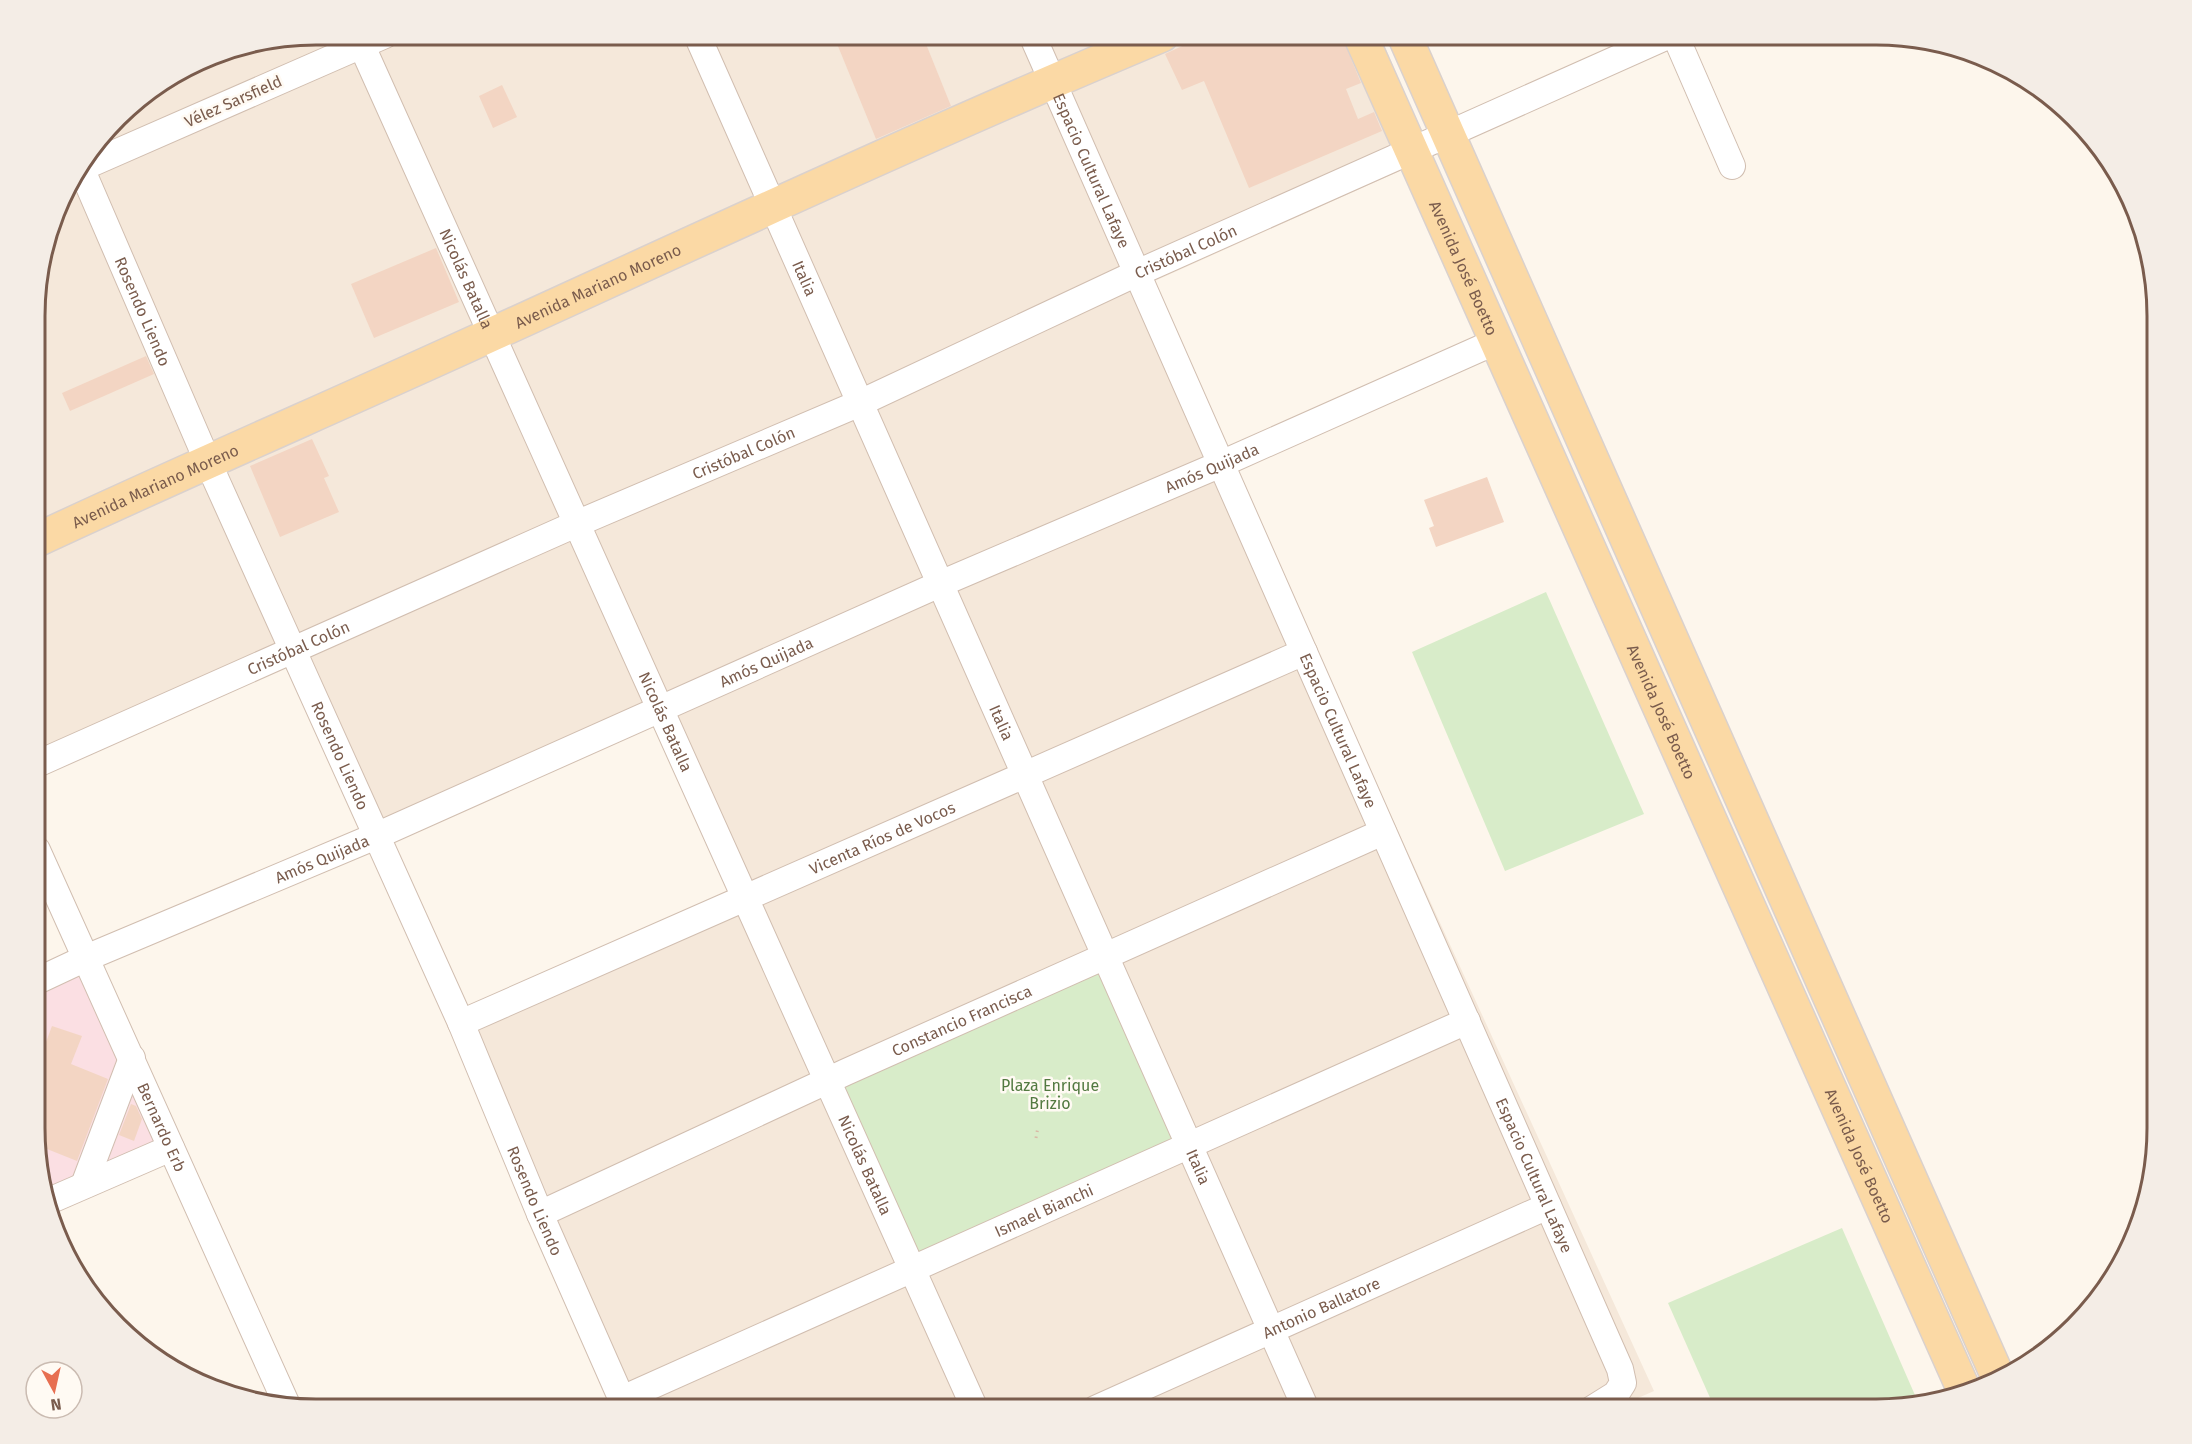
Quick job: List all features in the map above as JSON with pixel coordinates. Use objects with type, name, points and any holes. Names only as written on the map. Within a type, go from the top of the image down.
[{"type":"main road","name":"Avenida Mariano Moreno","points":[[45,536],[207,460],[491,335],[772,205],[1136,45]]},
{"type":"main road","name":"Avenida José Boetto","points":[[1365,45],[1962,1385]]},
{"type":"main road","points":[[1409,45],[1995,1371]]},
{"type":"street","name":"Vélez Sarsfield","points":[[93,163],[348,45]]},
{"type":"street","name":"Nicolás Batalla","points":[[361,45],[970,1399]]},
{"type":"street","name":"Italia","points":[[702,45],[1302,1399]]},
{"type":"street","name":"Espacio Cultural Lafaye","points":[[1037,45],[1620,1369],[1623,1383],[1616,1394],[1608,1399]]},
{"type":"street","name":"Cristóbal Colón","points":[[45,760],[576,524],[860,403],[1137,273],[1646,45]]},
{"type":"street","points":[[1680,45],[1732,166]]},
{"type":"street","name":"Rosendo Liendo","points":[[84,175],[207,460],[461,1023],[540,1214],[622,1399]]},
{"type":"street","name":"Amós Quijada","points":[[45,977],[376,836],[940,584],[1221,464],[1497,341]]},
{"type":"street","name":"Vicenta Ríos de Vocos","points":[[461,1023],[1304,652]]},
{"type":"street","name":"Constancio Francisca","points":[[540,1214],[826,1081],[1383,832]]},
{"type":"street","name":"Bernardo Erb","points":[[45,868],[283,1397]]},
{"type":"street","name":"Ismael Bianchi","points":[[635,1399],[912,1269],[1467,1021]]},
{"type":"street","points":[[84,1185],[132,1058]]},
{"type":"street","points":[[54,1199],[171,1148]]},
{"type":"street","name":"Antonio Ballatore","points":[[1117,1399],[1548,1206]]},
{"type":"path","points":[[1047,1109],[1052,1101]]},
{"type":"path","points":[[1036,1138],[1038,1127]]},
{"type":"shaded area","points":[[316,45],[1384,45],[1431,157],[1148,284],[1654,1391],[1636,1399],[622,1399],[461,1023],[756,904],[667,699],[380,826],[292,651],[45,760],[45,316],[50,263],[59,229],[73,196],[101,151],[137,112],[180,81],[229,59],[246,54],[280,47]]},
{"type":"shaded area","points":[[82,969],[160,1144],[52,1192],[47,1164],[45,1128],[45,985]]},
{"type":"green space","points":[[1546,592],[1644,814],[1505,871],[1412,652]]},
{"type":"green space","name":"Plaza Enrique Brizio","points":[[1101,963],[1182,1145],[915,1263],[832,1083]]},
{"type":"green space","points":[[1842,1228],[1916,1396],[1876,1399],[1711,1399],[1668,1303]]},
{"type":"building","points":[[838,45],[926,45],[951,106],[876,139]]},
{"type":"building","points":[[1184,45],[1345,45],[1361,83],[1346,89],[1358,119],[1374,112],[1382,131],[1249,188],[1204,81],[1182,90],[1165,54]]},
{"type":"building","points":[[502,85],[517,117],[493,128],[479,96]]},
{"type":"building","points":[[436,248],[459,302],[374,338],[351,284]]},
{"type":"building","points":[[146,356],[154,374],[70,411],[62,393]]},
{"type":"building","points":[[312,439],[329,476],[324,478],[339,512],[280,537],[250,466]]},
{"type":"building","points":[[1487,477],[1504,522],[1436,547],[1429,528],[1434,526],[1424,500]]},
{"type":"building","points":[[52,1026],[82,1036],[71,1064],[108,1079],[77,1161],[46,1149],[45,1045]]},
{"type":"building","points":[[131,1104],[136,1106],[142,1119],[134,1141],[119,1135]]}]
